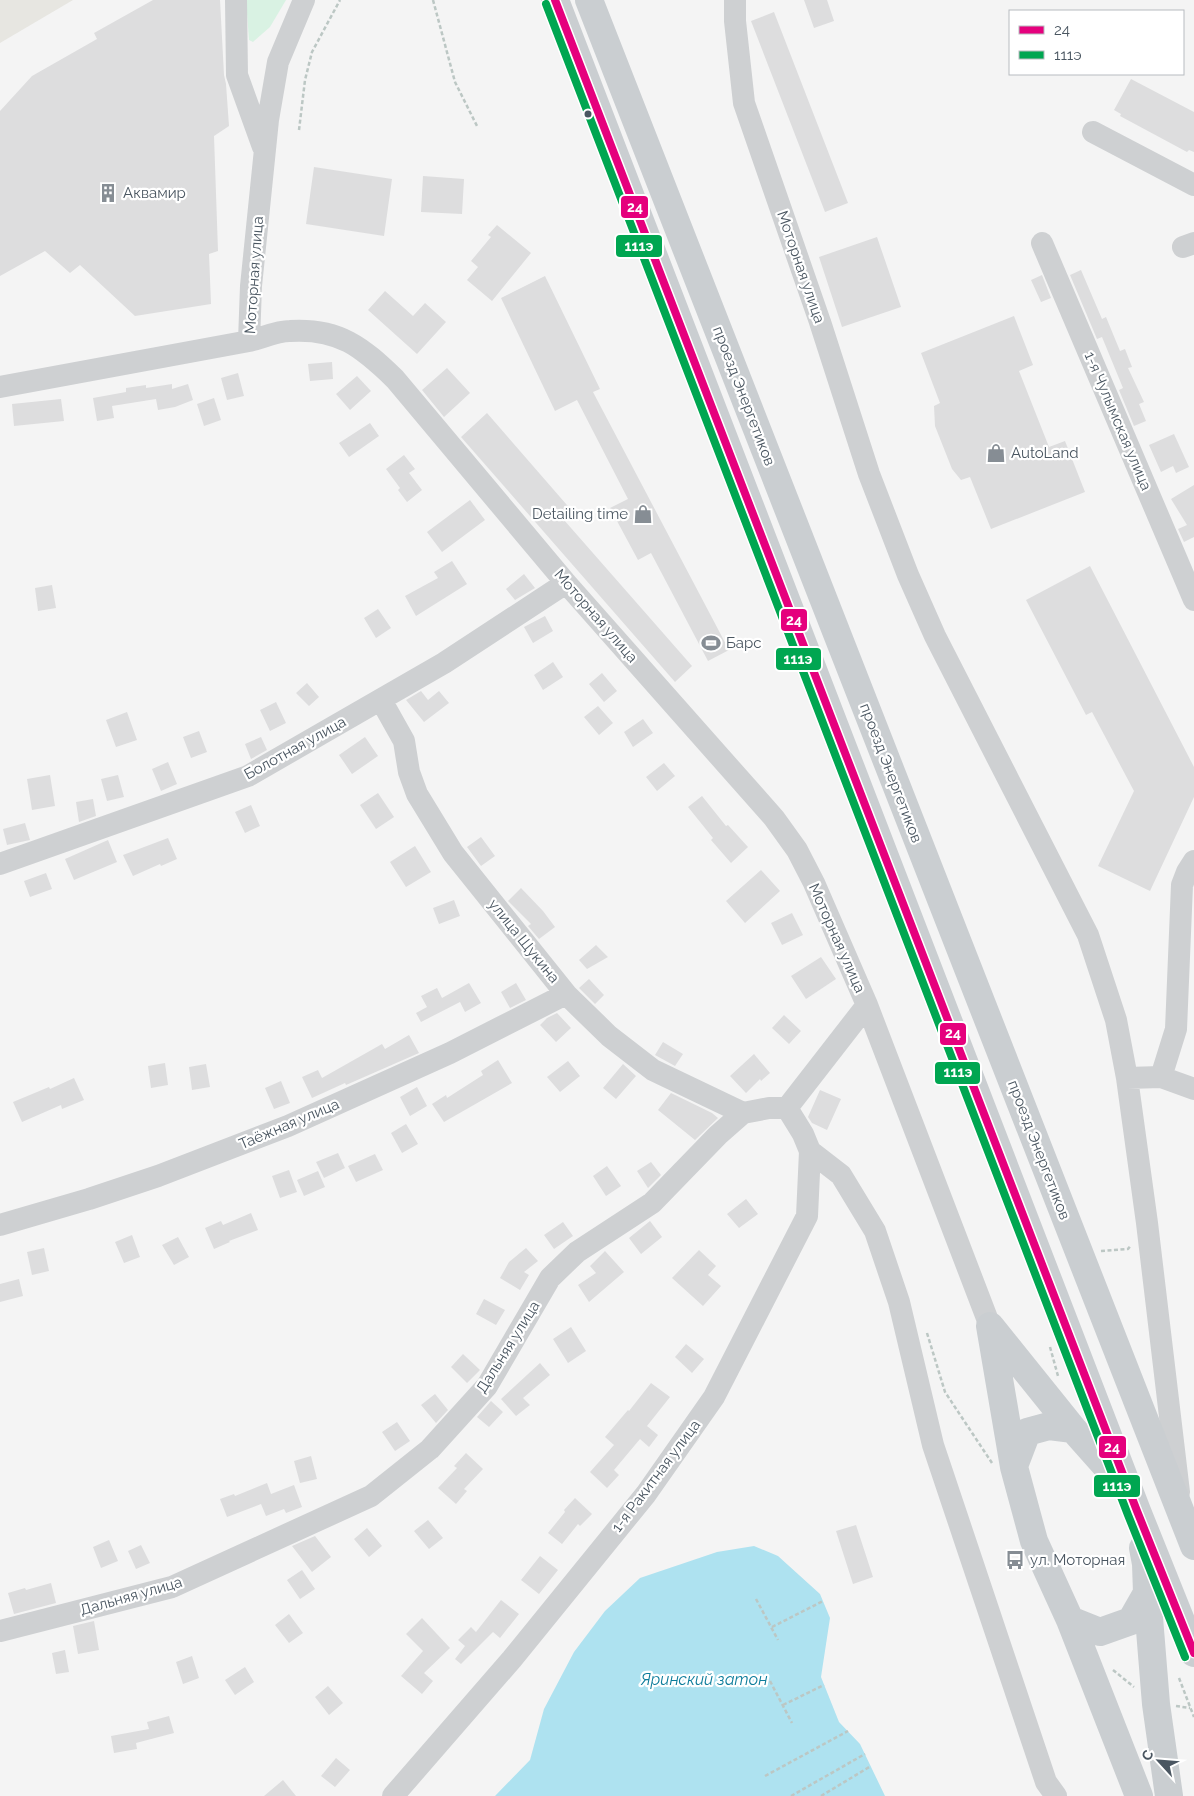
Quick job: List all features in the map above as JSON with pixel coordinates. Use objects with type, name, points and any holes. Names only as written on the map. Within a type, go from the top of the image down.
[{"type":"main road","points":[[555,0],[1137,1511],[1194,1653]]},
{"type":"main road","name":"проезд Энергетиков","points":[[589,0],[1194,1545]]},
{"type":"main road","points":[[990,1326],[1073,1429],[1106,1465],[1137,1511],[1146,1564],[1146,1593],[1156,1704],[1169,1796]]},
{"type":"main road","points":[[990,1326],[1005,1469],[1034,1541],[1070,1620],[1139,1796]]},
{"type":"main road","points":[[1005,1469],[1027,1432],[1049,1426],[1073,1429]]},
{"type":"main road","points":[[1070,1620],[1100,1632],[1131,1621],[1146,1593]]},
{"type":"street","points":[[236,0],[237,75],[264,151]]},
{"type":"street","name":"Моторная улица","points":[[304,0],[278,62],[264,151],[251,286],[249,341],[289,331],[326,332],[348,340],[373,357],[395,379],[566,583],[774,818],[797,850],[814,883],[867,1005],[990,1326]]},
{"type":"street","name":"Моторная улица","points":[[735,0],[735,21],[744,103],[820,322],[869,474],[934,636],[1088,935],[1116,1020],[1127,1078],[1147,1223],[1182,1518]]},
{"type":"street","points":[[1093,132],[1194,185]]},
{"type":"street","name":"1-я Чулымская улица","points":[[1042,243],[1194,600]]},
{"type":"street","points":[[0,387],[249,341]]},
{"type":"street","name":"Болотная улица","points":[[0,864],[248,776],[444,663],[566,583]]},
{"type":"street","name":"улица Щукина","points":[[381,700],[404,741],[409,772],[417,794],[453,853],[566,994],[609,1036],[653,1070],[743,1113]]},
{"type":"street","points":[[1161,1077],[1185,1030],[1186,948],[1182,885],[1194,861]]},
{"type":"street","name":"Таёжная улица","points":[[0,1225],[89,1199],[158,1176],[288,1126],[450,1053],[566,994]]},
{"type":"street","points":[[743,1113],[769,1108],[787,1108],[867,1005]]},
{"type":"street","points":[[1127,1078],[1161,1077],[1194,1089]]},
{"type":"street","name":"1-я Ракитная улица","points":[[393,1796],[512,1659],[646,1494],[714,1397],[807,1216],[810,1151],[787,1108]]},
{"type":"street","name":"Дальняя улица","points":[[0,1631],[172,1587],[371,1496],[430,1449],[487,1386],[550,1278],[577,1252],[652,1203],[718,1135],[743,1113]]},
{"type":"street","points":[[810,1151],[841,1175],[875,1231],[899,1302],[933,1445],[1046,1791]]},
{"type":"path","points":[[299,130],[305,80],[312,52],[340,0]]},
{"type":"path","points":[[433,0],[455,82],[477,126]]},
{"type":"path","points":[[1100,1250],[1128,1248],[1147,1223]]},
{"type":"path","points":[[925,1327],[945,1392],[1005,1469]]},
{"type":"path","points":[[756,1598],[778,1640]]},
{"type":"path","points":[[772,1626],[824,1601]]},
{"type":"path","points":[[1108,1666],[1156,1704],[1190,1708]]},
{"type":"path","points":[[1179,1678],[1194,1717]]},
{"type":"path","points":[[770,1681],[792,1723]]},
{"type":"path","points":[[783,1704],[824,1685]]},
{"type":"path","points":[[765,1776],[848,1731]]},
{"type":"path","points":[[791,1796],[865,1754]]},
{"type":"path","points":[[821,1796],[871,1766]]},
{"type":"green space","points":[[246,0],[286,0],[270,27],[253,42],[249,40]]},
{"type":"sand","points":[[0,0],[73,0],[0,43]]},
{"type":"water","name":"Яринский затон","points":[[754,1546],[778,1556],[820,1594],[830,1618],[821,1677],[839,1722],[860,1744],[885,1796],[495,1796],[530,1760],[544,1709],[574,1652],[605,1611],[640,1578],[717,1552]]},
{"type":"building","name":"Аквамир","points":[[153,0],[220,0],[229,126],[214,136],[218,251],[209,254],[211,304],[135,316],[80,265],[70,273],[45,251],[0,276],[0,111],[32,76],[97,39],[94,33]]},
{"type":"building","points":[[804,0],[827,0],[834,21],[814,28]]},
{"type":"building","points":[[774,12],[848,203],[825,212],[751,21]]},
{"type":"building","points":[[1131,79],[1194,112],[1194,152],[1189,150],[1187,152],[1120,116],[1121,114],[1114,110]]},
{"type":"building","points":[[314,167],[392,179],[384,236],[306,224]]},
{"type":"building","points":[[423,176],[464,179],[462,214],[421,212]]},
{"type":"building","points":[[497,225],[531,253],[492,301],[467,280],[478,267],[471,261],[491,237],[488,235]]},
{"type":"building","points":[[877,237],[901,307],[842,327],[819,257]]},
{"type":"building","points":[[1081,270],[1102,319],[1106,317],[1120,351],[1125,349],[1132,367],[1128,368],[1144,402],[1139,404],[1146,421],[1134,426],[1119,390],[1123,388],[1102,337],[1097,339],[1070,275]]},
{"type":"building","points":[[1042,275],[1051,298],[1041,302],[1031,280]]},
{"type":"building","points":[[545,276],[600,389],[593,392],[729,650],[708,661],[651,553],[638,560],[610,508],[628,499],[577,400],[555,411],[501,298]]},
{"type":"building","points":[[385,291],[413,316],[425,303],[446,322],[417,354],[368,310]]},
{"type":"building","points":[[1014,316],[1033,365],[1019,371],[1049,447],[1065,441],[1085,492],[991,529],[970,477],[961,480],[952,469],[935,426],[934,406],[940,403],[921,353]]},
{"type":"building","points":[[332,362],[333,379],[310,381],[308,364]]},
{"type":"building","points":[[447,368],[470,393],[444,417],[422,390]]},
{"type":"building","points":[[238,373],[244,396],[227,400],[221,378]]},
{"type":"building","points":[[357,376],[371,391],[350,410],[336,394]]},
{"type":"building","points":[[172,384],[172,389],[188,384],[193,400],[175,407],[158,410],[156,399],[112,406],[114,418],[97,421],[93,398],[126,392],[126,388],[146,385],[146,388]]},
{"type":"building","points":[[214,398],[221,420],[204,426],[197,404]]},
{"type":"building","points":[[61,399],[64,421],[14,426],[12,404]]},
{"type":"building","points":[[487,413],[573,512],[564,520],[692,666],[675,682],[461,437]]},
{"type":"building","points":[[370,423],[379,436],[349,457],[339,443]]},
{"type":"building","points":[[1174,434],[1189,467],[1176,473],[1173,466],[1161,472],[1149,445]]},
{"type":"building","points":[[404,455],[415,469],[409,473],[422,490],[407,502],[398,490],[400,488],[386,469]]},
{"type":"building","points":[[1194,485],[1194,537],[1184,542],[1178,529],[1187,525],[1171,499]]},
{"type":"building","points":[[470,500],[485,520],[442,552],[427,532]]},
{"type":"building","points":[[452,561],[467,584],[416,616],[405,596],[438,578],[434,572]]},
{"type":"building","points":[[1090,566],[1194,767],[1194,797],[1150,891],[1098,866],[1134,791],[1092,712],[1086,715],[1026,600]]},
{"type":"building","points":[[524,574],[535,588],[515,600],[506,589]]},
{"type":"building","points":[[52,585],[56,608],[38,611],[35,588]]},
{"type":"building","points":[[378,609],[391,628],[376,638],[364,618]]},
{"type":"building","points":[[545,616],[553,631],[533,643],[524,627]]},
{"type":"building","points":[[553,662],[563,677],[543,690],[534,675]]},
{"type":"building","points":[[602,673],[617,691],[604,702],[589,684]]},
{"type":"building","points":[[307,683],[319,697],[309,706],[296,693]]},
{"type":"building","points":[[421,691],[428,700],[439,691],[449,703],[424,722],[406,700]]},
{"type":"building","points":[[276,702],[286,723],[270,731],[260,710]]},
{"type":"building","points":[[598,706],[613,723],[599,735],[584,717]]},
{"type":"building","points":[[127,712],[137,740],[116,747],[106,720]]},
{"type":"building","points":[[643,719],[653,733],[633,747],[624,732]]},
{"type":"building","points":[[199,731],[207,752],[191,758],[183,737]]},
{"type":"building","points":[[261,737],[267,750],[251,759],[245,744]]},
{"type":"building","points":[[365,737],[378,756],[352,774],[339,755]]},
{"type":"building","points":[[168,762],[177,784],[161,791],[152,769]]},
{"type":"building","points":[[664,763],[675,776],[657,791],[646,777]]},
{"type":"building","points":[[50,775],[55,806],[32,810],[27,779]]},
{"type":"building","points":[[118,775],[124,797],[107,801],[101,779]]},
{"type":"building","points":[[378,793],[394,817],[376,829],[360,805]]},
{"type":"building","points":[[702,796],[726,826],[728,825],[748,847],[731,863],[711,840],[713,838],[688,807]]},
{"type":"building","points":[[93,799],[96,816],[79,822],[76,802]]},
{"type":"building","points":[[251,805],[260,826],[245,833],[235,812]]},
{"type":"building","points":[[25,823],[30,840],[7,845],[3,829]]},
{"type":"building","points":[[481,837],[495,856],[481,866],[467,847]]},
{"type":"building","points":[[168,838],[177,859],[133,876],[123,855]]},
{"type":"building","points":[[108,840],[117,862],[74,880],[65,859]]},
{"type":"building","points":[[415,846],[431,872],[406,887],[390,862]]},
{"type":"building","points":[[761,870],[780,891],[745,923],[726,901]]},
{"type":"building","points":[[46,873],[52,889],[30,897],[24,881]]},
{"type":"building","points":[[521,888],[555,927],[539,939],[528,926],[531,924],[508,901]]},
{"type":"building","points":[[454,900],[460,916],[439,924],[433,908]]},
{"type":"building","points":[[792,913],[803,935],[782,945],[771,923]]},
{"type":"building","points":[[596,945],[608,957],[587,969],[579,960]]},
{"type":"building","points":[[821,957],[836,979],[806,999],[791,976]]},
{"type":"building","points":[[589,979],[604,995],[595,1004],[579,988]]},
{"type":"building","points":[[469,983],[481,1003],[465,1012],[460,1002],[421,1022],[416,1013],[427,1007],[421,996],[437,988],[442,998]]},
{"type":"building","points":[[516,983],[526,1000],[510,1008],[501,992]]},
{"type":"building","points":[[557,1013],[571,1028],[556,1042],[540,1025],[547,1018]]},
{"type":"building","points":[[784,1015],[801,1031],[789,1044],[772,1028]]},
{"type":"building","points":[[409,1035],[419,1053],[312,1098],[302,1077],[318,1070],[322,1078],[382,1044],[385,1049]]},
{"type":"building","points":[[663,1042],[683,1054],[675,1066],[655,1055]]},
{"type":"building","points":[[754,1054],[770,1073],[761,1081],[760,1079],[746,1093],[730,1076]]},
{"type":"building","points":[[498,1060],[512,1083],[444,1122],[432,1104],[446,1095],[447,1098],[483,1075],[481,1071]]},
{"type":"building","points":[[568,1061],[580,1076],[560,1092],[547,1077]]},
{"type":"building","points":[[165,1063],[168,1085],[151,1088],[148,1066]]},
{"type":"building","points":[[206,1064],[210,1087],[192,1090],[189,1067]]},
{"type":"building","points":[[623,1064],[636,1076],[616,1099],[603,1088]]},
{"type":"building","points":[[74,1078],[84,1100],[62,1109],[61,1105],[22,1122],[13,1102]]},
{"type":"building","points":[[281,1081],[290,1103],[274,1109],[265,1088]]},
{"type":"building","points":[[417,1087],[427,1106],[410,1116],[400,1097]]},
{"type":"building","points":[[820,1090],[841,1099],[827,1130],[812,1123],[808,1117]]},
{"type":"building","points":[[671,1093],[712,1113],[718,1118],[695,1140],[658,1110]]},
{"type":"building","points":[[406,1124],[418,1144],[402,1153],[391,1133]]},
{"type":"building","points":[[338,1153],[345,1168],[324,1178],[316,1162]]},
{"type":"building","points":[[375,1154],[383,1170],[356,1182],[348,1166]]},
{"type":"building","points":[[651,1162],[661,1175],[648,1188],[637,1171]]},
{"type":"building","points":[[607,1166],[621,1186],[606,1196],[593,1176]]},
{"type":"building","points":[[289,1170],[297,1192],[280,1198],[272,1176]]},
{"type":"building","points":[[318,1171],[325,1187],[304,1196],[297,1180]]},
{"type":"building","points":[[746,1199],[758,1214],[739,1228],[727,1214]]},
{"type":"building","points":[[251,1213],[258,1230],[214,1249],[205,1228],[221,1221],[223,1225]]},
{"type":"building","points":[[650,1221],[662,1237],[641,1254],[629,1238]]},
{"type":"building","points":[[563,1222],[573,1236],[554,1249],[544,1235]]},
{"type":"building","points":[[132,1235],[140,1257],[124,1263],[115,1242]]},
{"type":"building","points":[[178,1237],[189,1257],[174,1265],[162,1245]]},
{"type":"building","points":[[44,1248],[49,1271],[32,1275],[27,1252]]},
{"type":"building","points":[[526,1248],[538,1261],[524,1272],[529,1275],[520,1290],[500,1278],[509,1262]]},
{"type":"building","points":[[699,1250],[716,1266],[708,1275],[721,1286],[703,1306],[672,1278]]},
{"type":"building","points":[[605,1251],[624,1272],[589,1302],[578,1285],[596,1273],[590,1266]]},
{"type":"building","points":[[19,1279],[23,1296],[0,1302],[0,1284]]},
{"type":"building","points":[[484,1299],[505,1310],[496,1325],[476,1314]]},
{"type":"building","points":[[571,1327],[586,1351],[568,1363],[553,1339]]},
{"type":"building","points":[[686,1344],[704,1359],[692,1373],[675,1357]]},
{"type":"building","points":[[463,1354],[480,1370],[467,1383],[451,1367]]},
{"type":"building","points":[[540,1363],[550,1375],[523,1398],[530,1405],[516,1416],[501,1399]]},
{"type":"building","points":[[651,1383],[670,1397],[647,1426],[658,1435],[649,1447],[640,1439],[614,1470],[619,1475],[607,1488],[590,1472],[614,1445],[605,1437]]},
{"type":"building","points":[[435,1394],[448,1410],[436,1423],[421,1405]]},
{"type":"building","points":[[491,1401],[503,1412],[489,1427],[477,1417]]},
{"type":"building","points":[[397,1422],[410,1441],[395,1451],[382,1432]]},
{"type":"building","points":[[466,1453],[483,1469],[464,1489],[467,1491],[456,1504],[438,1488],[457,1468],[454,1466]]},
{"type":"building","points":[[311,1456],[317,1479],[300,1483],[294,1461]]},
{"type":"building","points":[[267,1483],[271,1494],[294,1485],[302,1507],[286,1513],[284,1509],[266,1516],[261,1504],[227,1517],[220,1499],[234,1494],[235,1496]]},
{"type":"building","points":[[575,1498],[592,1514],[580,1526],[578,1524],[562,1544],[548,1533]]},
{"type":"building","points":[[428,1520],[443,1538],[429,1549],[414,1531]]},
{"type":"building","points":[[856,1525],[873,1577],[853,1584],[836,1531]]},
{"type":"building","points":[[367,1528],[382,1546],[369,1557],[354,1539]]},
{"type":"building","points":[[315,1536],[331,1557],[312,1572],[292,1546]]},
{"type":"building","points":[[109,1540],[118,1561],[101,1568],[93,1547]]},
{"type":"building","points":[[141,1545],[150,1563],[136,1569],[128,1551]]},
{"type":"building","points":[[540,1556],[558,1570],[539,1594],[521,1580]]},
{"type":"building","points":[[302,1570],[315,1589],[300,1599],[287,1580]]},
{"type":"building","points":[[51,1583],[56,1603],[14,1614],[8,1593]]},
{"type":"building","points":[[501,1600],[519,1614],[500,1638],[493,1632],[461,1664],[455,1659],[465,1646],[458,1640],[471,1627],[476,1632]]},
{"type":"building","points":[[289,1614],[303,1633],[289,1643],[275,1625]]},
{"type":"building","points":[[422,1618],[450,1648],[424,1673],[433,1681],[422,1694],[401,1676],[423,1651],[406,1634]]},
{"type":"building","points":[[94,1621],[99,1650],[78,1654],[73,1626]]},
{"type":"building","points":[[65,1650],[69,1672],[56,1674],[52,1653]]},
{"type":"building","points":[[192,1656],[199,1678],[183,1684],[176,1662]]},
{"type":"building","points":[[245,1667],[254,1682],[235,1695],[225,1680]]},
{"type":"building","points":[[328,1686],[343,1703],[329,1715],[315,1697]]},
{"type":"building","points":[[169,1716],[174,1733],[136,1743],[137,1749],[114,1753],[111,1736],[149,1729],[147,1722]]},
{"type":"building","points":[[336,1758],[350,1770],[335,1787],[321,1776]]},
{"type":"building","points":[[283,1780],[296,1796],[264,1796]]},
{"type":"transit line","name":"24","points":[[555,0],[1137,1511],[1194,1653]]},
{"type":"transit line","name":"111э","points":[[546,4],[1128,1515],[1185,1657]]},
{"type":"place","name":"Аквамир","points":[[108,193]]},
{"type":"place","name":"AutoLand","points":[[996,453]]},
{"type":"place","name":"Detailing time","points":[[643,514]]},
{"type":"place","name":"Барс","points":[[711,643]]},
{"type":"place","name":"ул. Моторная","points":[[1015,1560]]}]
